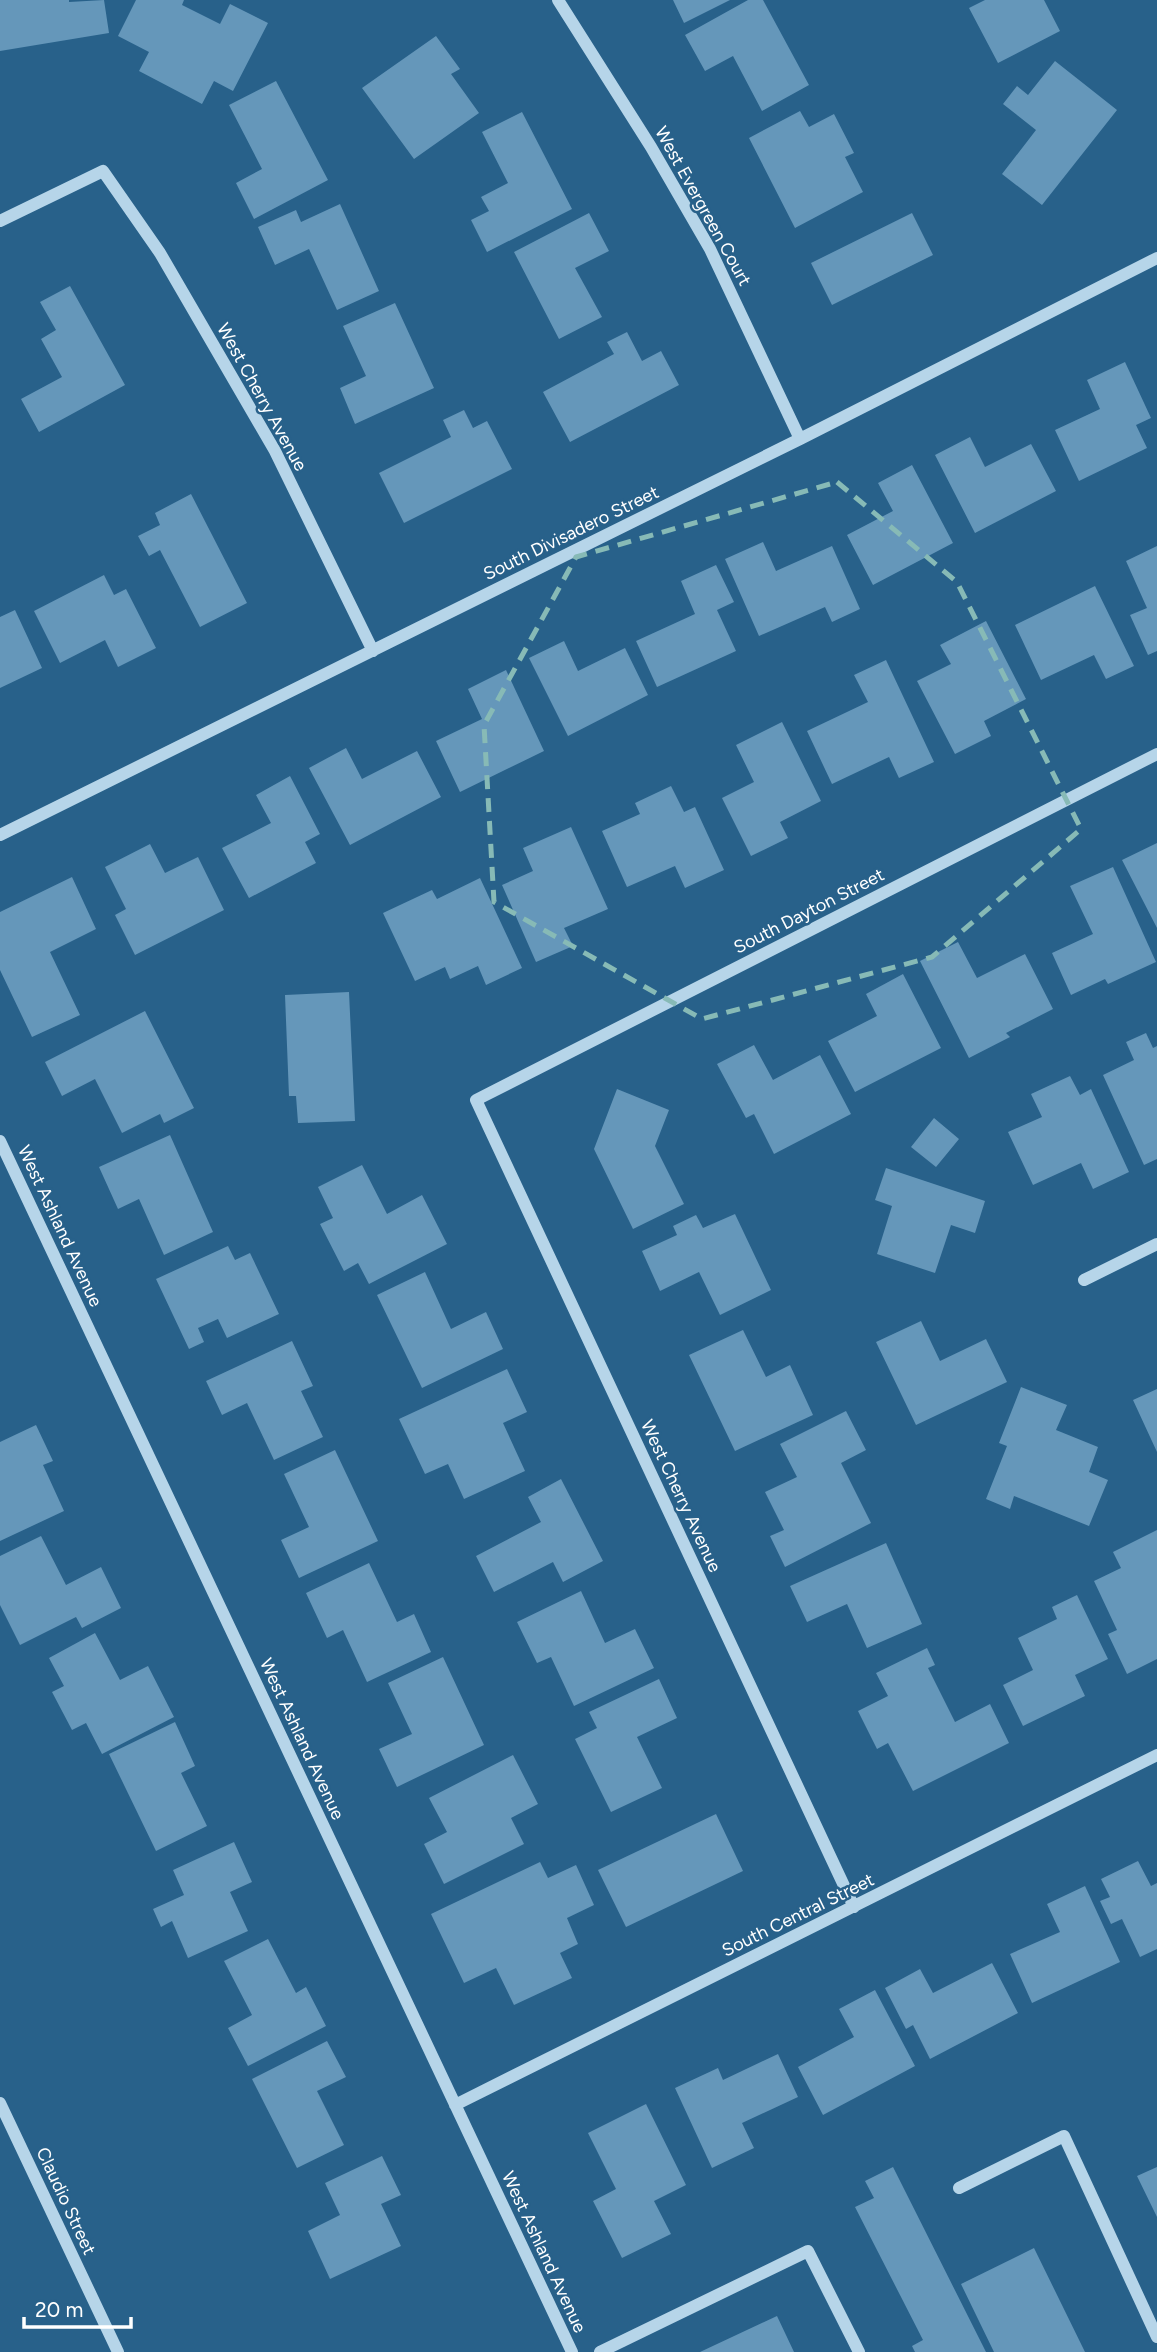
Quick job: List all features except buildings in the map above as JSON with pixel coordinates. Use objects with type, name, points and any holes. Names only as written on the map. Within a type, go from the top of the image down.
[{"type":"street","name":"West Evergreen Court","points":[[558,0],[651,147],[710,249],[800,439]]},
{"type":"street","name":"West Cherry Avenue","points":[[0,222],[103,171],[159,253],[275,452],[373,651]]},
{"type":"street","name":"South Divisadero Street","points":[[0,835],[800,439],[1157,258]]},
{"type":"street","name":"South Dayton Street","points":[[476,1100],[1157,754]]},
{"type":"street","name":"West Cherry Avenue","points":[[476,1100],[854,1907]]},
{"type":"street","name":"West Ashland Avenue","points":[[0,1141],[572,2352]]},
{"type":"street","points":[[1084,1280],[1157,1244]]},
{"type":"street","name":"South Central Street","points":[[455,2105],[1157,1755]]},
{"type":"street","name":"Claudio Street","points":[[0,2103],[118,2352]]},
{"type":"street","points":[[959,2188],[1064,2136],[1157,2337]]},
{"type":"street","points":[[600,2352],[808,2251],[859,2352]]},
{"type":"highlighted area","points":[[837,482],[957,582],[1081,829],[932,957],[702,1019],[494,902],[484,725],[576,557]]}]
